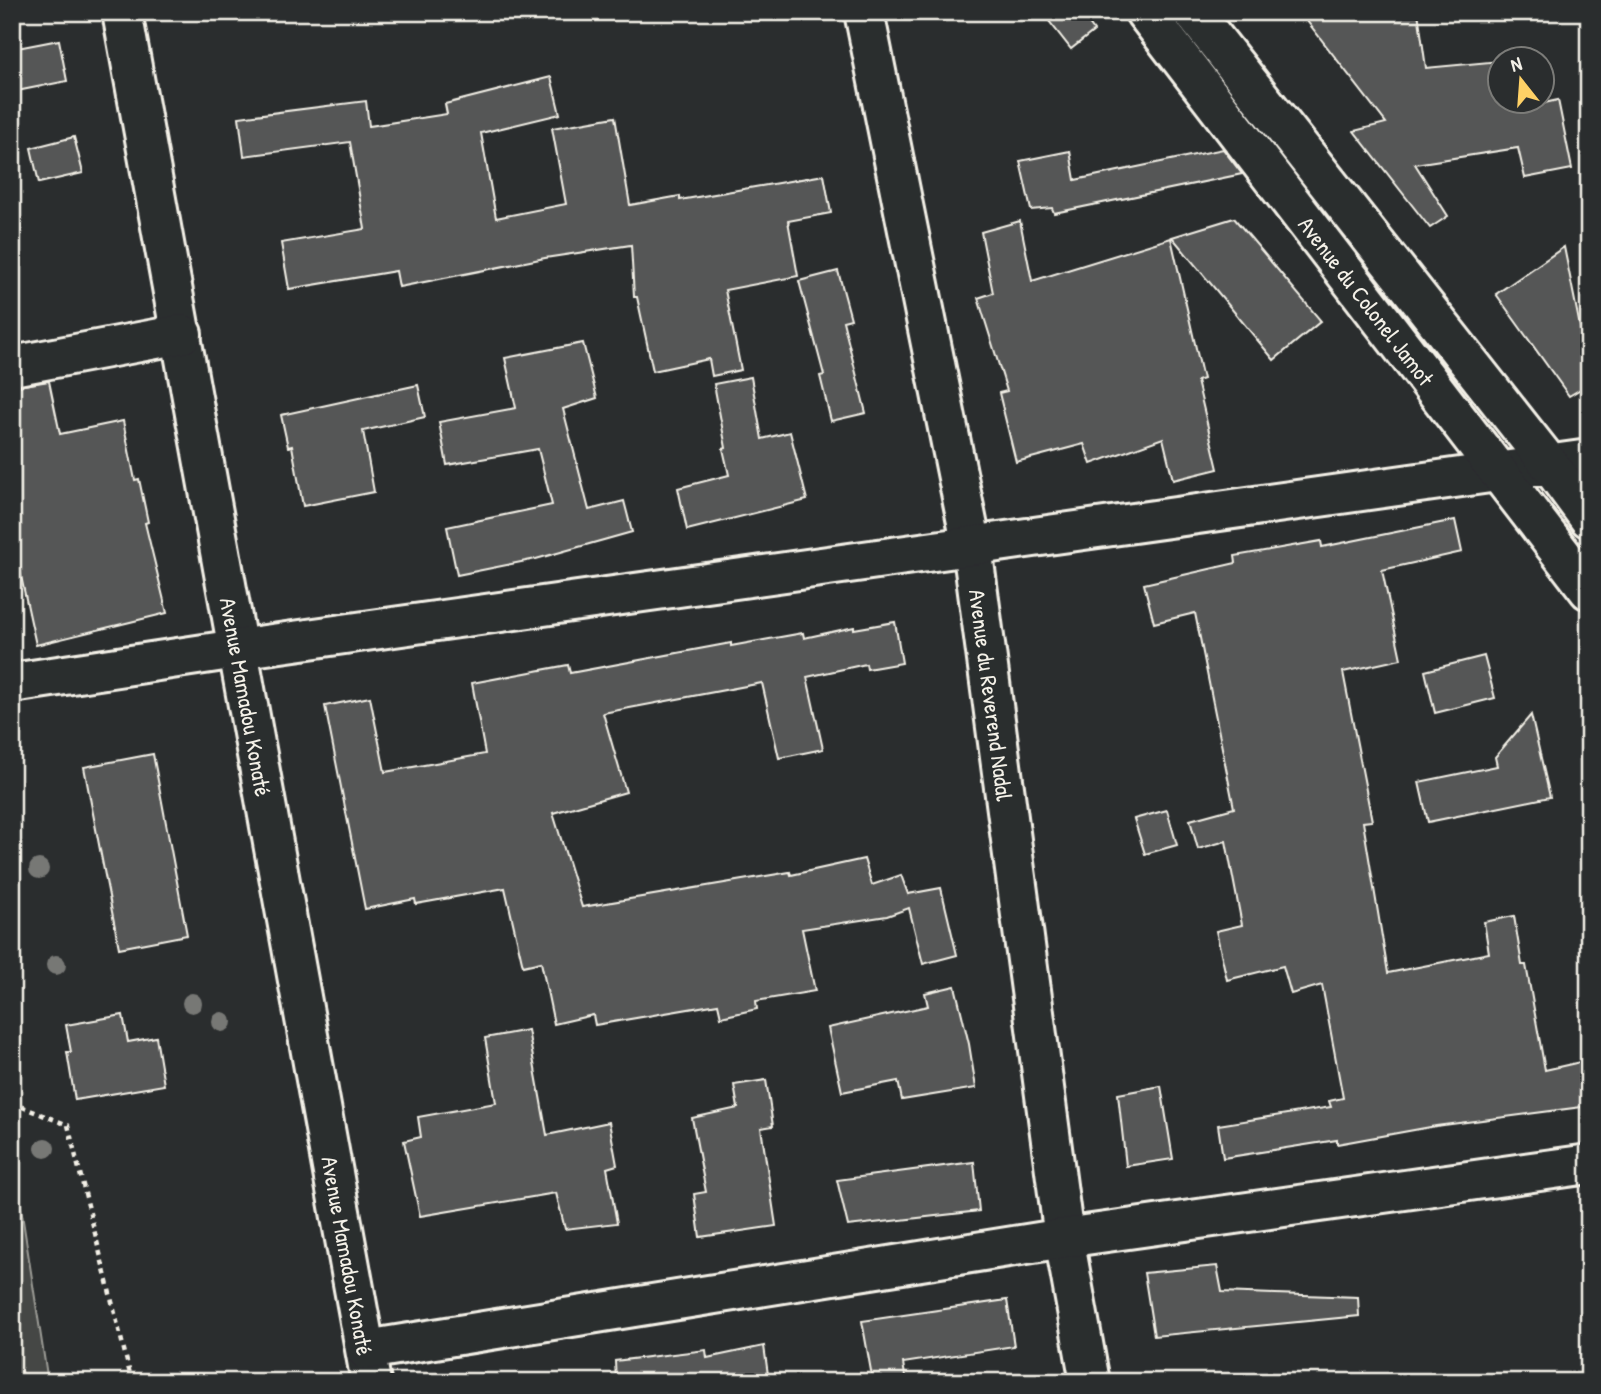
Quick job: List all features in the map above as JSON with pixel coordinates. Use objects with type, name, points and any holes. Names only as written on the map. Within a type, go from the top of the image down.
[{"type":"street","name":"Avenue Mamadou Konaté","points":[[122,12],[369,1366]]},
{"type":"street","name":"Avenue du Reverend Nadal","points":[[864,12],[972,547],[1065,1238],[1090,1382]]},
{"type":"street","name":"Avenue du Colonel Jamot","points":[[1145,12],[1589,590]]},
{"type":"street","name":"Avenue du Colonel Jamot","points":[[1193,12],[1589,518]]},
{"type":"street","points":[[12,366],[182,334]]},
{"type":"street","points":[[12,683],[1589,459]]},
{"type":"street","points":[[369,1366],[1065,1238],[1589,1164]]},
{"type":"path","points":[[12,1103],[68,1125],[132,1382]]},
{"type":"shaded area","points":[[16,1175],[48,1382],[12,1382],[12,1176]]},
{"type":"building","points":[[1042,12],[1080,12],[1094,31],[1071,49]]},
{"type":"building","points":[[1300,12],[1418,12],[1426,68],[1486,62],[1486,116],[1556,116],[1558,100],[1572,169],[1525,178],[1518,148],[1415,164],[1448,216],[1430,228],[1354,131],[1386,123]]},
{"type":"building","points":[[59,40],[67,81],[12,92],[12,49]]},
{"type":"building","points":[[551,77],[560,114],[481,133],[496,218],[566,204],[552,128],[615,117],[630,205],[680,196],[680,200],[824,175],[831,213],[788,221],[798,276],[725,290],[741,370],[712,376],[709,359],[653,371],[637,297],[634,297],[631,245],[545,258],[399,287],[396,271],[289,289],[281,243],[365,229],[350,142],[244,156],[239,117],[366,101],[369,126],[447,114],[445,104]]},
{"type":"building","points":[[74,137],[83,173],[39,183],[31,148]]},
{"type":"building","points":[[1223,149],[1242,174],[1054,213],[1052,208],[1031,210],[1020,161],[1070,151],[1075,180]]},
{"type":"building","points":[[1234,218],[1321,321],[1274,360],[1172,237]]},
{"type":"building","points":[[1020,221],[1032,281],[1171,238],[1203,379],[1197,381],[1218,469],[1173,480],[1163,438],[1091,464],[1084,444],[1016,462],[999,393],[1007,391],[978,298],[993,293],[981,232]]},
{"type":"building","points":[[1564,247],[1589,371],[1589,384],[1569,396],[1496,294]]},
{"type":"building","points":[[838,271],[851,319],[843,321],[866,413],[831,421],[820,376],[824,375],[799,281]]},
{"type":"building","points":[[583,343],[597,398],[563,409],[589,510],[624,501],[632,532],[536,559],[457,575],[447,527],[552,505],[538,449],[447,465],[439,422],[516,408],[505,358]]},
{"type":"building","points":[[751,377],[762,439],[790,432],[807,500],[687,530],[678,488],[729,475],[714,384]]},
{"type":"building","points":[[49,381],[60,434],[123,421],[135,480],[139,479],[148,522],[145,523],[167,613],[36,645],[12,535],[12,387]]},
{"type":"building","points":[[418,385],[425,417],[363,431],[374,492],[303,506],[292,446],[288,447],[281,415]]},
{"type":"building","points":[[1455,520],[1462,552],[1382,570],[1401,659],[1343,672],[1372,821],[1363,822],[1388,973],[1489,953],[1484,922],[1514,916],[1545,1070],[1589,1060],[1589,1106],[1436,1126],[1337,1144],[1337,1140],[1223,1158],[1218,1125],[1331,1107],[1329,1101],[1343,1098],[1322,985],[1291,994],[1283,966],[1227,980],[1216,931],[1242,925],[1226,841],[1198,849],[1190,820],[1234,808],[1195,613],[1154,623],[1144,584],[1236,563],[1235,556],[1321,541],[1322,547]]},
{"type":"building","points":[[895,622],[902,663],[867,669],[866,664],[807,677],[823,749],[779,758],[762,683],[603,713],[626,792],[553,813],[582,907],[790,872],[791,875],[864,859],[872,885],[901,875],[908,894],[941,888],[957,955],[923,964],[909,908],[887,916],[802,929],[815,991],[756,1001],[757,1009],[721,1017],[718,1004],[595,1025],[593,1015],[554,1024],[541,962],[523,966],[505,888],[416,904],[415,899],[365,909],[325,706],[370,697],[385,772],[485,754],[472,683],[568,665],[570,673],[731,643],[731,646],[803,633],[804,638],[854,627]]},
{"type":"building","points":[[1484,656],[1495,698],[1435,713],[1425,671]]},
{"type":"building","points":[[1531,715],[1550,797],[1428,822],[1419,782],[1497,766],[1495,757]]},
{"type":"building","points":[[153,754],[187,935],[119,948],[84,767]]},
{"type":"building","points":[[1167,810],[1177,845],[1145,854],[1134,819]]},
{"type":"building","points":[[955,986],[976,1088],[902,1100],[898,1081],[842,1092],[828,1028],[928,1006],[925,993]]},
{"type":"building","points":[[123,1015],[128,1042],[156,1037],[164,1085],[75,1100],[67,1052],[71,1052],[66,1025]]},
{"type":"building","points":[[528,1030],[547,1135],[609,1122],[617,1165],[607,1168],[617,1223],[565,1229],[556,1193],[420,1216],[404,1141],[421,1137],[418,1117],[496,1103],[485,1038]]},
{"type":"building","points":[[766,1080],[773,1126],[761,1128],[776,1226],[700,1237],[694,1194],[706,1192],[692,1118],[738,1108],[734,1085]]},
{"type":"building","points":[[1161,1086],[1173,1159],[1126,1166],[1118,1094]]},
{"type":"building","points":[[974,1162],[979,1211],[848,1226],[837,1180]]},
{"type":"building","points":[[1217,1266],[1222,1292],[1358,1297],[1359,1316],[1154,1336],[1144,1273]]},
{"type":"building","points":[[1007,1300],[1014,1346],[903,1363],[906,1382],[873,1382],[862,1321]]},
{"type":"building","points":[[764,1346],[769,1382],[616,1382],[615,1361],[706,1350],[707,1358]]}]
